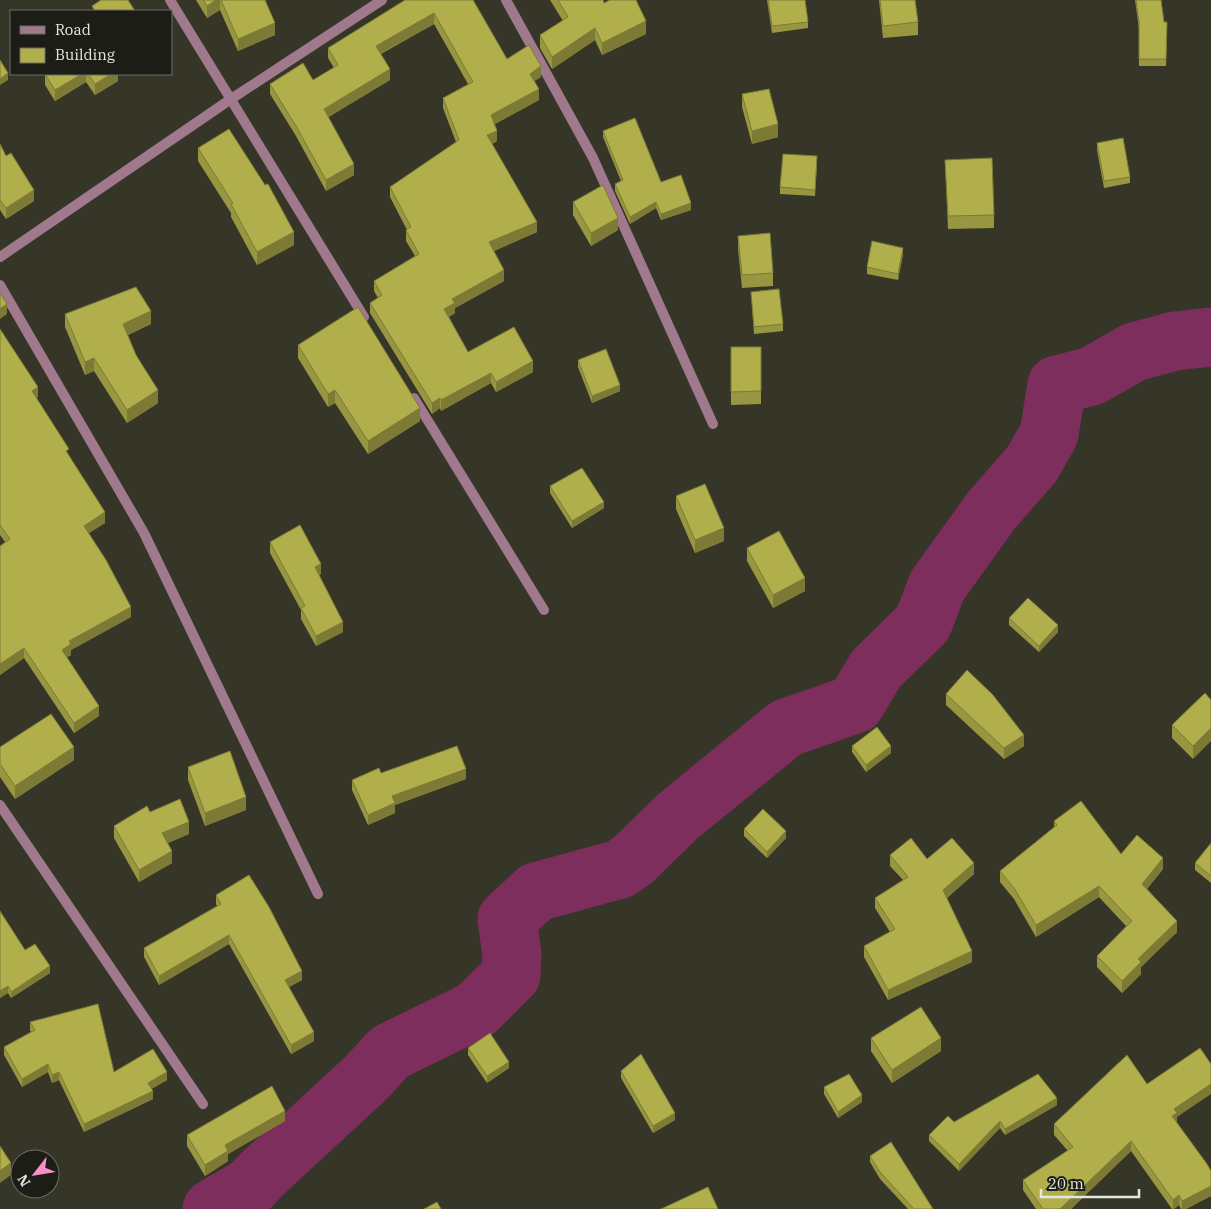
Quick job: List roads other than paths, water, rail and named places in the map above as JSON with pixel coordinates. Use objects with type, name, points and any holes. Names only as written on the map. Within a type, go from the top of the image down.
[{"type":"street","points":[[170,0],[372,329]]},
{"type":"street","points":[[0,257],[231,99],[382,0]]},
{"type":"street","points":[[506,0],[592,158],[713,424]]},
{"type":"street","points":[[0,285],[144,533],[318,894]]},
{"type":"street","points":[[408,389],[544,610]]},
{"type":"street","points":[[0,805],[203,1104]]},
{"type":"waterway","points":[[212,1209],[251,1186],[366,1078],[390,1052],[476,1010],[511,975],[512,955],[507,919],[536,892],[620,869],[633,860],[677,817],[786,728],[855,704],[876,669],[923,623],[937,586],[991,511],[1032,464],[1049,434],[1057,385],[1092,376],[1134,352],[1175,341],[1211,337]]}]
